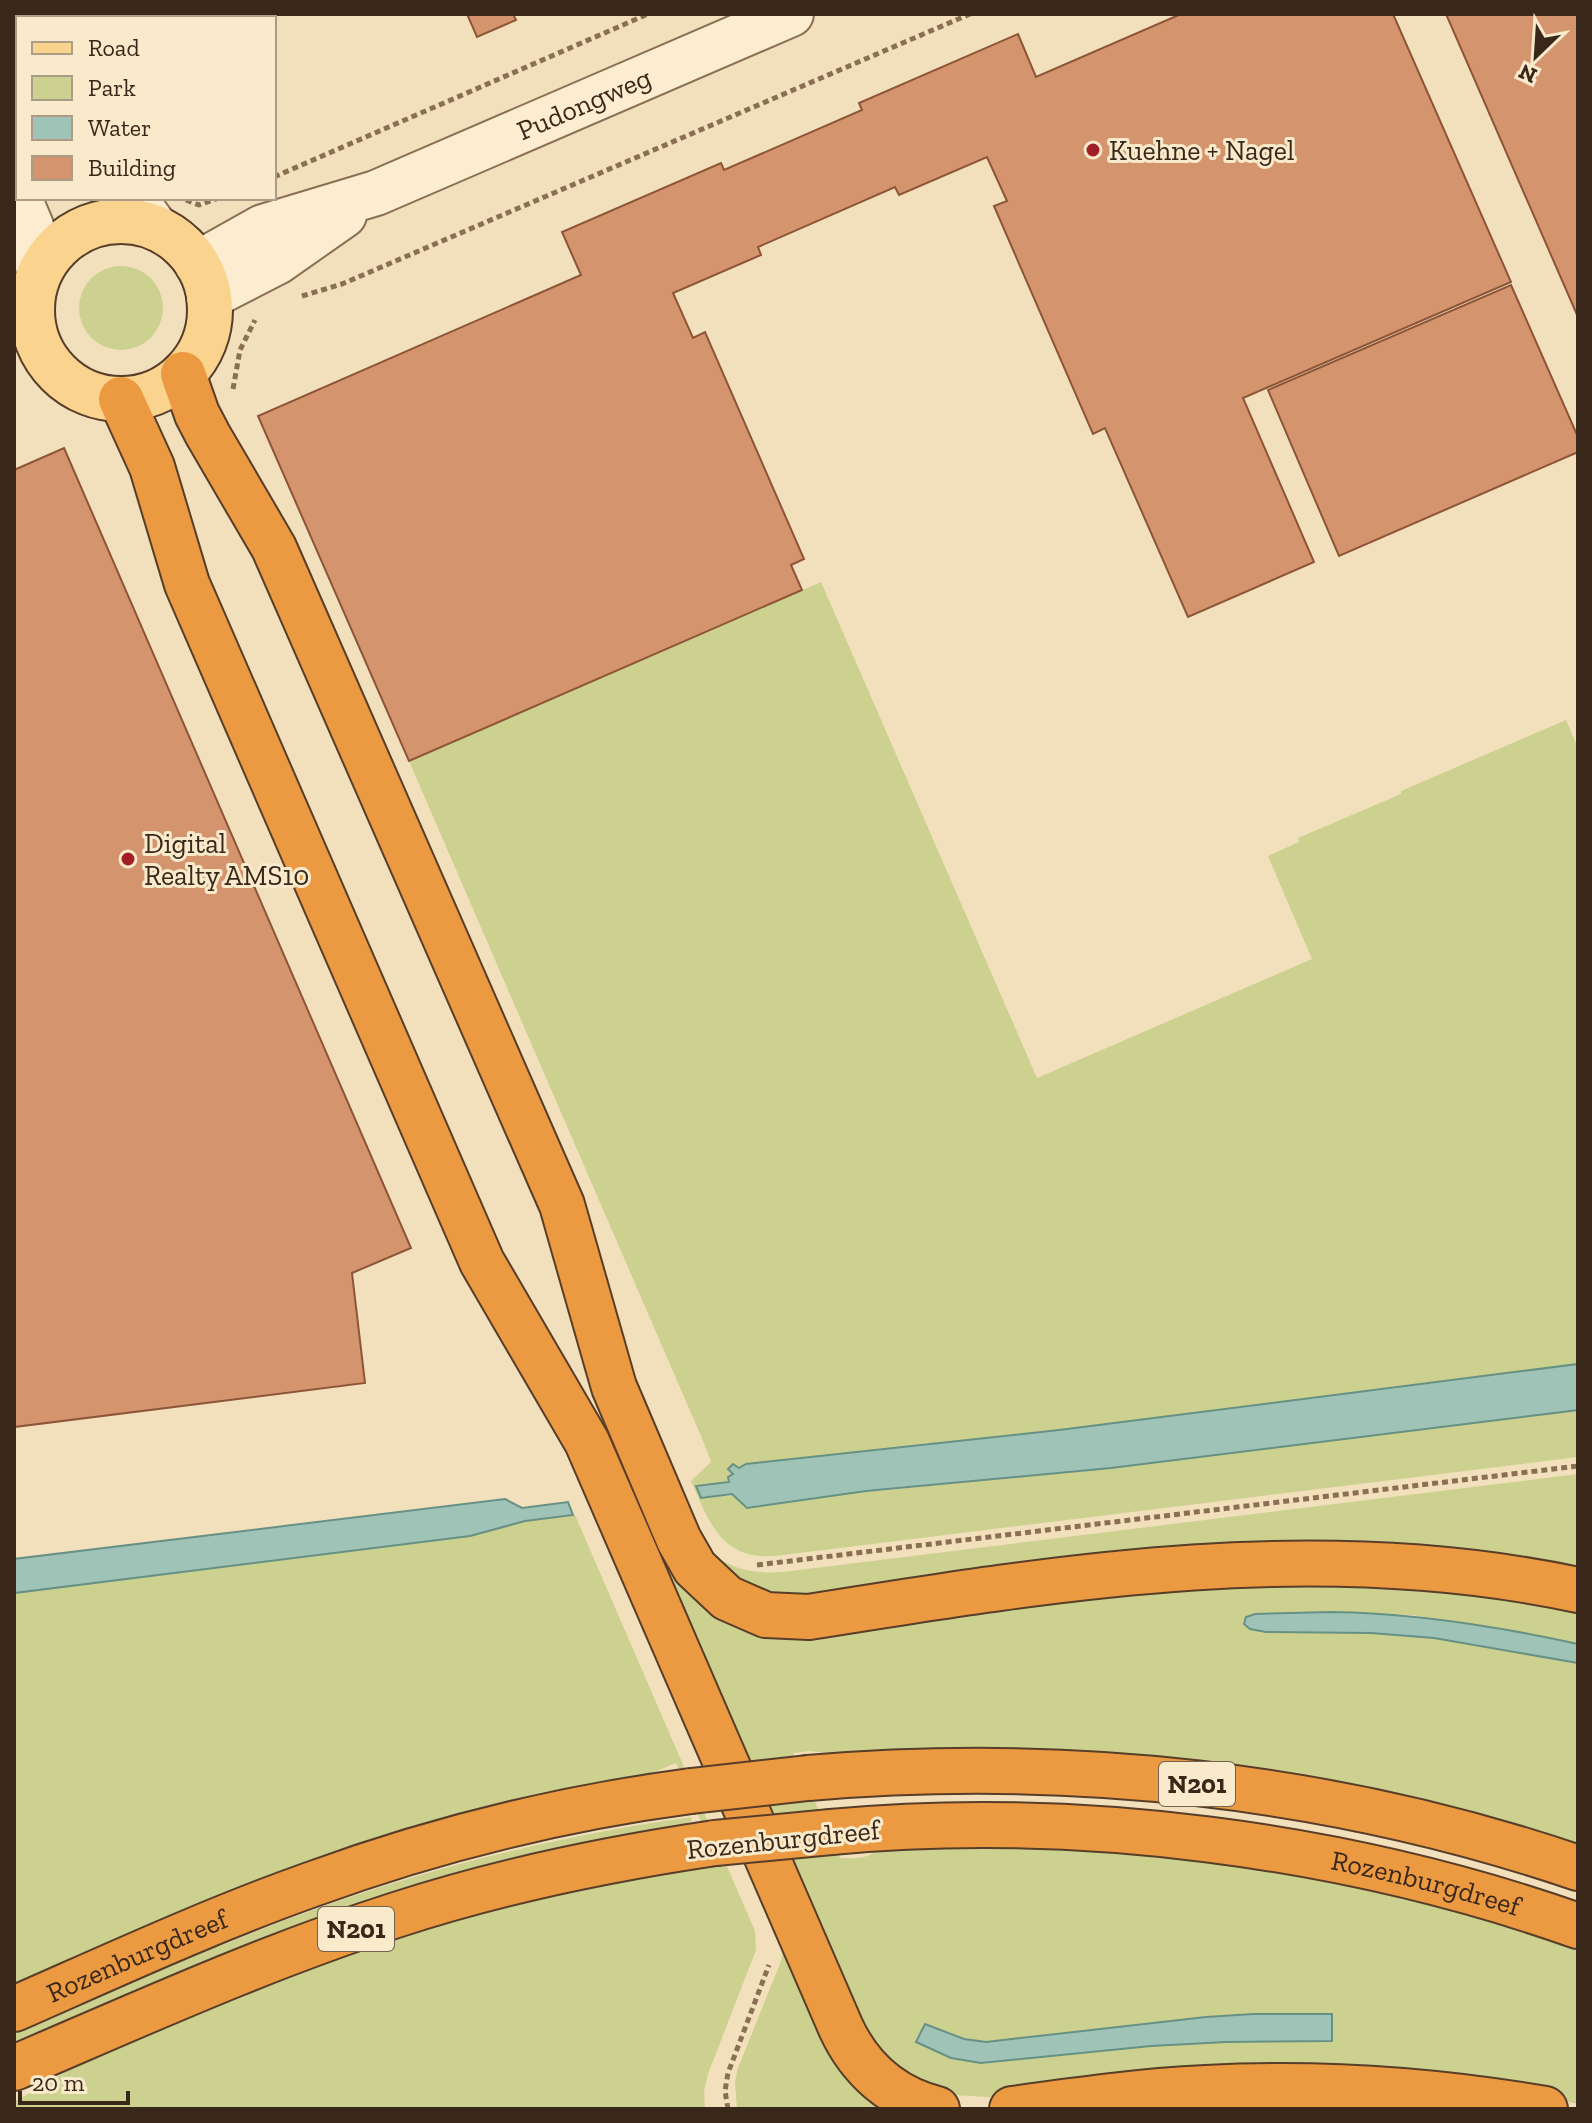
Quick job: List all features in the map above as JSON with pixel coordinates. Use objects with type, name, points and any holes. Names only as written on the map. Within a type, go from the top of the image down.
[{"type":"highway","points":[[183,374],[197,414],[274,548],[562,1205],[614,1387],[679,1540],[695,1568],[727,1598],[754,1611],[809,1617],[1051,1580],[1213,1564],[1348,1562],[1528,1580],[1578,1590]]},
{"type":"highway","points":[[121,399],[152,467],[187,584],[482,1262],[587,1442],[841,2028],[860,2061],[878,2079],[903,2096],[937,2109]]},
{"type":"highway","name":"Rozenburgdreef","points":[[14,2009],[202,1927],[366,1866],[490,1830],[559,1814],[691,1791],[808,1778],[990,1771],[1071,1773],[1188,1782],[1382,1815],[1443,1829],[1578,1868]]},
{"type":"highway","name":"Rozenburgdreef","points":[[14,2068],[289,1951],[395,1915],[511,1881],[641,1854],[715,1843],[831,1832],[960,1826],[1061,1828],[1199,1840],[1318,1858],[1400,1875],[1578,1926]]},
{"type":"highway","points":[[1012,2109],[1153,2091],[1247,2087],[1403,2091],[1545,2109]]},
{"type":"main road","points":[[157,208],[203,280],[209,325],[200,352],[183,374],[165,388],[143,397],[121,399],[93,395],[67,382],[27,351],[31,300],[39,273],[54,250],[76,232],[102,222],[129,221],[157,208]]},
{"type":"street","name":"Pudongweg","points":[[203,280],[277,262],[376,193],[791,14]]},
{"type":"street","points":[[19,200],[31,226],[39,273]]},
{"type":"path","name":"Pudongweg","points":[[276,176],[648,14]]},
{"type":"path","points":[[288,300],[342,284],[970,14]]},
{"type":"path","points":[[157,208],[199,205],[213,200]]},
{"type":"path","points":[[749,1564],[776,1564],[1578,1466]]},
{"type":"green space","points":[[121,266],[137,269],[151,278],[160,292],[163,308],[160,324],[151,338],[137,347],[121,350],[105,347],[91,338],[82,324],[79,308],[82,292],[91,278],[105,269]]},
{"type":"green space","points":[[821,582],[1037,1078],[1312,959],[1268,856],[1299,842],[1298,838],[1566,720],[1578,748],[1578,1364],[1059,1430],[746,1464],[729,1482],[697,1486],[701,1498],[900,1489],[1578,1410],[1578,1457],[775,1556],[742,1552],[729,1545],[720,1535],[704,1511],[691,1481],[711,1462],[704,1443],[409,761]]},
{"type":"green space","points":[[1578,1474],[1578,1578],[1525,1569],[835,1601],[762,1595],[713,1566],[710,1553],[745,1570],[783,1572]]},
{"type":"green space","points":[[651,1508],[709,1601],[1232,1574],[1578,1601],[1578,1644],[1412,1615],[1331,1612],[1255,1614],[1246,1627],[1261,1632],[1371,1633],[1434,1638],[1578,1663],[1578,1848],[810,1751],[793,1753],[840,1858],[861,1858],[898,1848],[1017,1846],[1180,1858],[1341,1884],[1500,1923],[1578,1947],[1578,2104],[1559,2100],[987,2097],[955,2095],[930,2089],[875,2052],[627,1511]],"holes":[[[1332,2014],[1332,2040],[1151,2046],[981,2063],[965,2061],[925,2024],[964,2039],[986,2042],[1206,2017]]]},
{"type":"green space","points":[[575,1515],[755,1931],[756,1950],[708,2074],[704,2091],[705,2109],[14,2109],[14,2102],[95,2055],[251,1989],[347,1953],[541,1896],[683,1869],[720,1866],[676,1763],[640,1778],[14,1986],[14,1593],[470,1536],[525,1521]]},
{"type":"green space","points":[[691,1817],[692,1821],[672,1828],[14,2048],[14,2029],[216,1942],[218,1947],[333,1903],[510,1851]]},
{"type":"green space","points":[[784,1945],[894,2109],[737,2109],[735,2082],[738,2068],[781,1961]]},
{"type":"water","points":[[1578,1364],[1578,1410],[1111,1468],[866,1491],[747,1508],[732,1494],[701,1498],[696,1486],[729,1482],[728,1477],[733,1474],[728,1469],[733,1464],[739,1468],[746,1464],[1059,1430]]},
{"type":"water","points":[[505,1499],[522,1508],[568,1502],[573,1515],[525,1521],[470,1536],[14,1593],[14,1559]]},
{"type":"water","points":[[1331,1612],[1424,1618],[1547,1637],[1578,1644],[1578,1663],[1434,1638],[1371,1633],[1266,1632],[1250,1629],[1244,1624],[1246,1617],[1255,1614]]},
{"type":"water","points":[[1253,2014],[1332,2014],[1332,2041],[1151,2046],[981,2063],[951,2058],[916,2042],[925,2024],[964,2039],[986,2042]]},
{"type":"building","points":[[467,14],[513,14],[516,20],[477,37]]},
{"type":"building","points":[[1181,14],[1393,14],[1511,282],[1243,398],[1314,562],[1188,617],[1105,428],[1093,434],[994,206],[1007,201],[987,157],[899,195],[895,187],[758,247],[761,255],[673,293],[693,338],[705,332],[804,559],[791,565],[802,590],[409,761],[258,416],[581,275],[562,232],[721,163],[724,170],[862,110],[859,103],[1018,34],[1036,77]]},
{"type":"building","points":[[1446,14],[1578,14],[1578,317]]},
{"type":"building","points":[[1511,285],[1578,437],[1578,452],[1339,556],[1268,390]]},
{"type":"building","name":"Digital Realty AMS10","points":[[64,448],[411,1248],[352,1273],[365,1383],[14,1427],[14,470]]},
{"type":"place","name":"Kuehne + Nagel","points":[[1093,150]]},
{"type":"place","name":"Digital Realty AMS10","points":[[128,859]]}]
